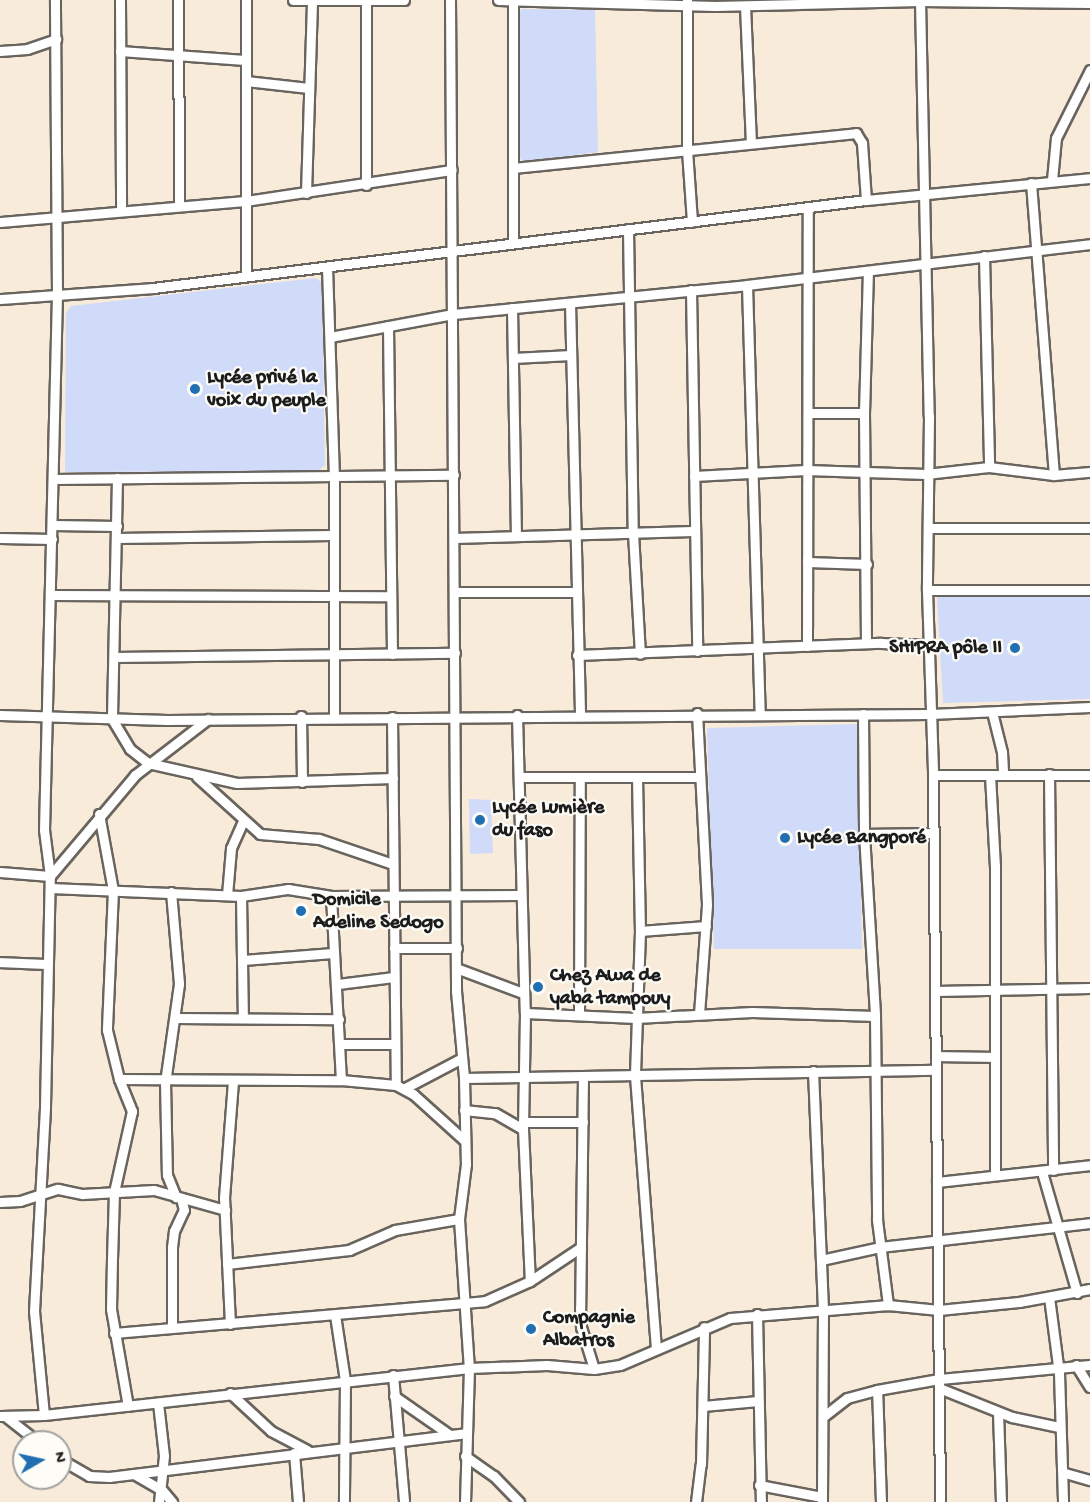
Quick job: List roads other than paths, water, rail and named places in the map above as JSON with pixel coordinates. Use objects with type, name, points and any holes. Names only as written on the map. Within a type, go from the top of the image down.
[{"type":"street","points":[[120,0],[121,211]]},
{"type":"street","points":[[178,0],[180,206]]},
{"type":"street","points":[[246,0],[246,276]]},
{"type":"street","points":[[293,0],[312,2],[404,0]]},
{"type":"street","points":[[450,0],[456,968],[464,1078],[465,1141],[459,1219],[469,1368],[465,1433],[465,1502]]},
{"type":"street","points":[[498,0],[745,6],[920,0],[1090,3]]},
{"type":"street","points":[[920,0],[929,416],[927,590],[933,775],[940,1502]]},
{"type":"street","points":[[44,1416],[34,1331],[45,1106],[50,888],[44,830],[49,717],[57,295],[57,1]]},
{"type":"street","points":[[513,1],[513,242]]},
{"type":"street","points":[[306,193],[312,2]]},
{"type":"street","points":[[366,2],[366,185]]},
{"type":"street","points":[[687,3],[687,150],[692,222]]},
{"type":"street","points":[[745,6],[751,141]]},
{"type":"street","points":[[0,51],[27,49],[56,39]]},
{"type":"street","points":[[120,51],[245,60]]},
{"type":"street","points":[[1052,180],[1056,138],[1090,70]]},
{"type":"street","points":[[246,81],[309,88]]},
{"type":"street","points":[[513,168],[751,141],[858,134],[866,200]]},
{"type":"street","points":[[0,222],[57,219],[121,211],[246,201],[366,185],[452,170]]},
{"type":"street","points":[[0,299],[246,276],[452,253],[513,242],[866,200],[1090,178]]},
{"type":"street","points":[[1031,183],[1038,252],[1048,443],[1054,476]]},
{"type":"street","points":[[807,646],[806,470],[810,413],[808,208]]},
{"type":"street","points":[[628,229],[632,296],[633,533],[639,654]]},
{"type":"street","points":[[330,337],[453,314],[747,285],[1090,244]]},
{"type":"street","points":[[984,256],[990,467]]},
{"type":"street","points":[[327,267],[334,475],[332,535],[334,717]]},
{"type":"street","points":[[866,643],[867,472],[864,413],[868,271]]},
{"type":"street","points":[[747,285],[759,715]]},
{"type":"street","points":[[691,290],[693,531],[697,651]]},
{"type":"street","points":[[570,303],[580,715]]},
{"type":"street","points":[[512,308],[516,536]]},
{"type":"street","points":[[388,326],[392,654]]},
{"type":"street","points":[[513,358],[571,355]]},
{"type":"street","points":[[810,413],[864,413]]},
{"type":"street","points":[[694,476],[806,470],[927,474],[990,467],[1054,476],[1090,472]]},
{"type":"street","points":[[54,479],[454,475]]},
{"type":"street","points":[[117,478],[112,719],[130,749],[148,763],[197,777],[237,783],[393,778]]},
{"type":"street","points":[[53,525],[117,526]]},
{"type":"street","points":[[928,528],[1090,528]]},
{"type":"street","points":[[454,538],[693,531]]},
{"type":"street","points":[[117,538],[332,535]]},
{"type":"street","points":[[0,538],[52,538]]},
{"type":"street","points":[[807,562],[867,564]]},
{"type":"street","points":[[927,590],[1090,590]]},
{"type":"street","points":[[454,592],[576,592]]},
{"type":"street","points":[[51,595],[390,596]]},
{"type":"street","points":[[577,655],[866,643],[930,645]]},
{"type":"street","points":[[114,657],[455,653]]},
{"type":"street","points":[[0,715],[112,719],[208,719],[301,716],[697,713],[930,714],[1090,707]]},
{"type":"street","points":[[992,712],[1003,774]]},
{"type":"street","points":[[697,713],[706,926],[699,1013]]},
{"type":"street","points":[[863,714],[864,834],[875,1016],[874,1072],[880,1247],[888,1305]]},
{"type":"street","points":[[517,715],[520,777],[522,993],[525,1013],[523,1126],[530,1281]]},
{"type":"street","points":[[301,716],[302,782]]},
{"type":"street","points":[[392,717],[394,1044],[400,1087],[465,1141]]},
{"type":"street","points":[[50,876],[99,814],[148,763],[208,719]]},
{"type":"street","points":[[1049,774],[1053,1170]]},
{"type":"street","points":[[933,775],[1090,775]]},
{"type":"street","points":[[990,775],[995,866],[995,1176]]},
{"type":"street","points":[[197,777],[260,834],[325,841],[393,864]]},
{"type":"street","points":[[520,777],[700,777]]},
{"type":"street","points":[[579,1014],[580,777]]},
{"type":"street","points":[[637,777],[640,930],[635,1076],[656,1349]]},
{"type":"street","points":[[99,814],[113,890],[107,1030],[119,1079],[132,1111],[114,1192],[114,1333],[128,1406]]},
{"type":"street","points":[[227,895],[231,848],[243,821]]},
{"type":"street","points":[[864,834],[933,833]]},
{"type":"street","points":[[0,872],[50,876]]},
{"type":"street","points":[[50,888],[242,896],[288,889],[331,896],[521,895]]},
{"type":"street","points":[[171,892],[179,984],[176,1018],[165,1082],[167,1175],[184,1210],[174,1231],[172,1247],[172,1328]]},
{"type":"street","points":[[242,896],[243,1017]]},
{"type":"street","points":[[331,896],[333,953],[338,984],[341,1080]]},
{"type":"street","points":[[640,930],[706,926]]},
{"type":"street","points":[[394,948],[457,948]]},
{"type":"street","points":[[243,960],[333,953]]},
{"type":"street","points":[[0,962],[47,964]]},
{"type":"street","points":[[456,968],[522,993]]},
{"type":"street","points":[[338,984],[394,977]]},
{"type":"street","points":[[935,991],[994,988],[1090,988]]},
{"type":"street","points":[[525,1013],[636,1018],[699,1013],[875,1016]]},
{"type":"street","points":[[176,1018],[339,1019]]},
{"type":"street","points":[[340,1044],[394,1044]]},
{"type":"street","points":[[937,1056],[994,1057]]},
{"type":"street","points":[[119,1079],[165,1082],[341,1080],[400,1087],[425,1081],[462,1058]]},
{"type":"street","points":[[464,1078],[936,1070]]},
{"type":"street","points":[[759,1485],[822,1500],[823,1308],[813,1071]]},
{"type":"street","points":[[584,1076],[581,1327],[594,1369]]},
{"type":"street","points":[[230,1324],[225,1210],[233,1081]]},
{"type":"street","points":[[464,1110],[495,1113],[523,1126],[583,1122]]},
{"type":"street","points":[[937,1182],[1090,1165]]},
{"type":"street","points":[[1042,1172],[1077,1293]]},
{"type":"street","points":[[0,1202],[58,1189],[82,1194],[159,1191],[225,1210]]},
{"type":"street","points":[[227,1264],[349,1250],[395,1230],[459,1219]]},
{"type":"street","points":[[821,1260],[880,1247],[937,1243],[1090,1223]]},
{"type":"street","points":[[114,1333],[335,1315],[503,1295],[530,1281],[581,1247]]},
{"type":"street","points":[[3,1416],[44,1416],[345,1380],[469,1368],[547,1365],[594,1369],[620,1365],[704,1327],[756,1314],[888,1305],[939,1310],[1049,1297],[1090,1289]]},
{"type":"street","points":[[1049,1297],[1058,1366],[1059,1427],[1065,1473],[1063,1502]]},
{"type":"street","points":[[756,1314],[761,1502]]},
{"type":"street","points":[[335,1315],[345,1380],[344,1502]]},
{"type":"street","points":[[696,1502],[703,1406],[704,1327]]},
{"type":"street","points":[[1076,1365],[1090,1387]]},
{"type":"street","points":[[824,1416],[847,1398],[877,1390],[939,1384],[1058,1366],[1090,1365]]},
{"type":"street","points":[[393,1375],[404,1502]]},
{"type":"street","points":[[939,1384],[998,1412],[1059,1427]]},
{"type":"street","points":[[877,1390],[881,1502]]},
{"type":"street","points":[[230,1393],[271,1431],[309,1451]]},
{"type":"street","points":[[394,1396],[450,1435]]},
{"type":"street","points":[[703,1406],[758,1401]]},
{"type":"street","points":[[158,1403],[163,1471],[159,1502]]},
{"type":"street","points":[[998,1412],[1001,1502]]},
{"type":"street","points":[[3,1416],[22,1430]]},
{"type":"street","points":[[72,1466],[88,1476],[134,1474],[465,1433]]},
{"type":"street","points":[[294,1453],[298,1502]]},
{"type":"street","points":[[465,1456],[494,1476],[519,1502]]},
{"type":"street","points":[[1065,1473],[1090,1480]]},
{"type":"street","points":[[134,1474],[162,1490],[172,1502]]},
{"type":"place","name":"Lycée privé la voix du peuple","points":[[195,389]]},
{"type":"place","name":"SHIPRA pôle II","points":[[1015,648]]},
{"type":"place","name":"Lycée Lumière du faso","points":[[480,820]]},
{"type":"place","name":"Lycée Bangporé","points":[[785,838]]},
{"type":"place","name":"Domicile Adeline Sedogo","points":[[301,911]]},
{"type":"place","name":"Chez Awa de yaba tampouy","points":[[538,987]]},
{"type":"place","name":"Compagnie Albatros","points":[[531,1329]]}]
